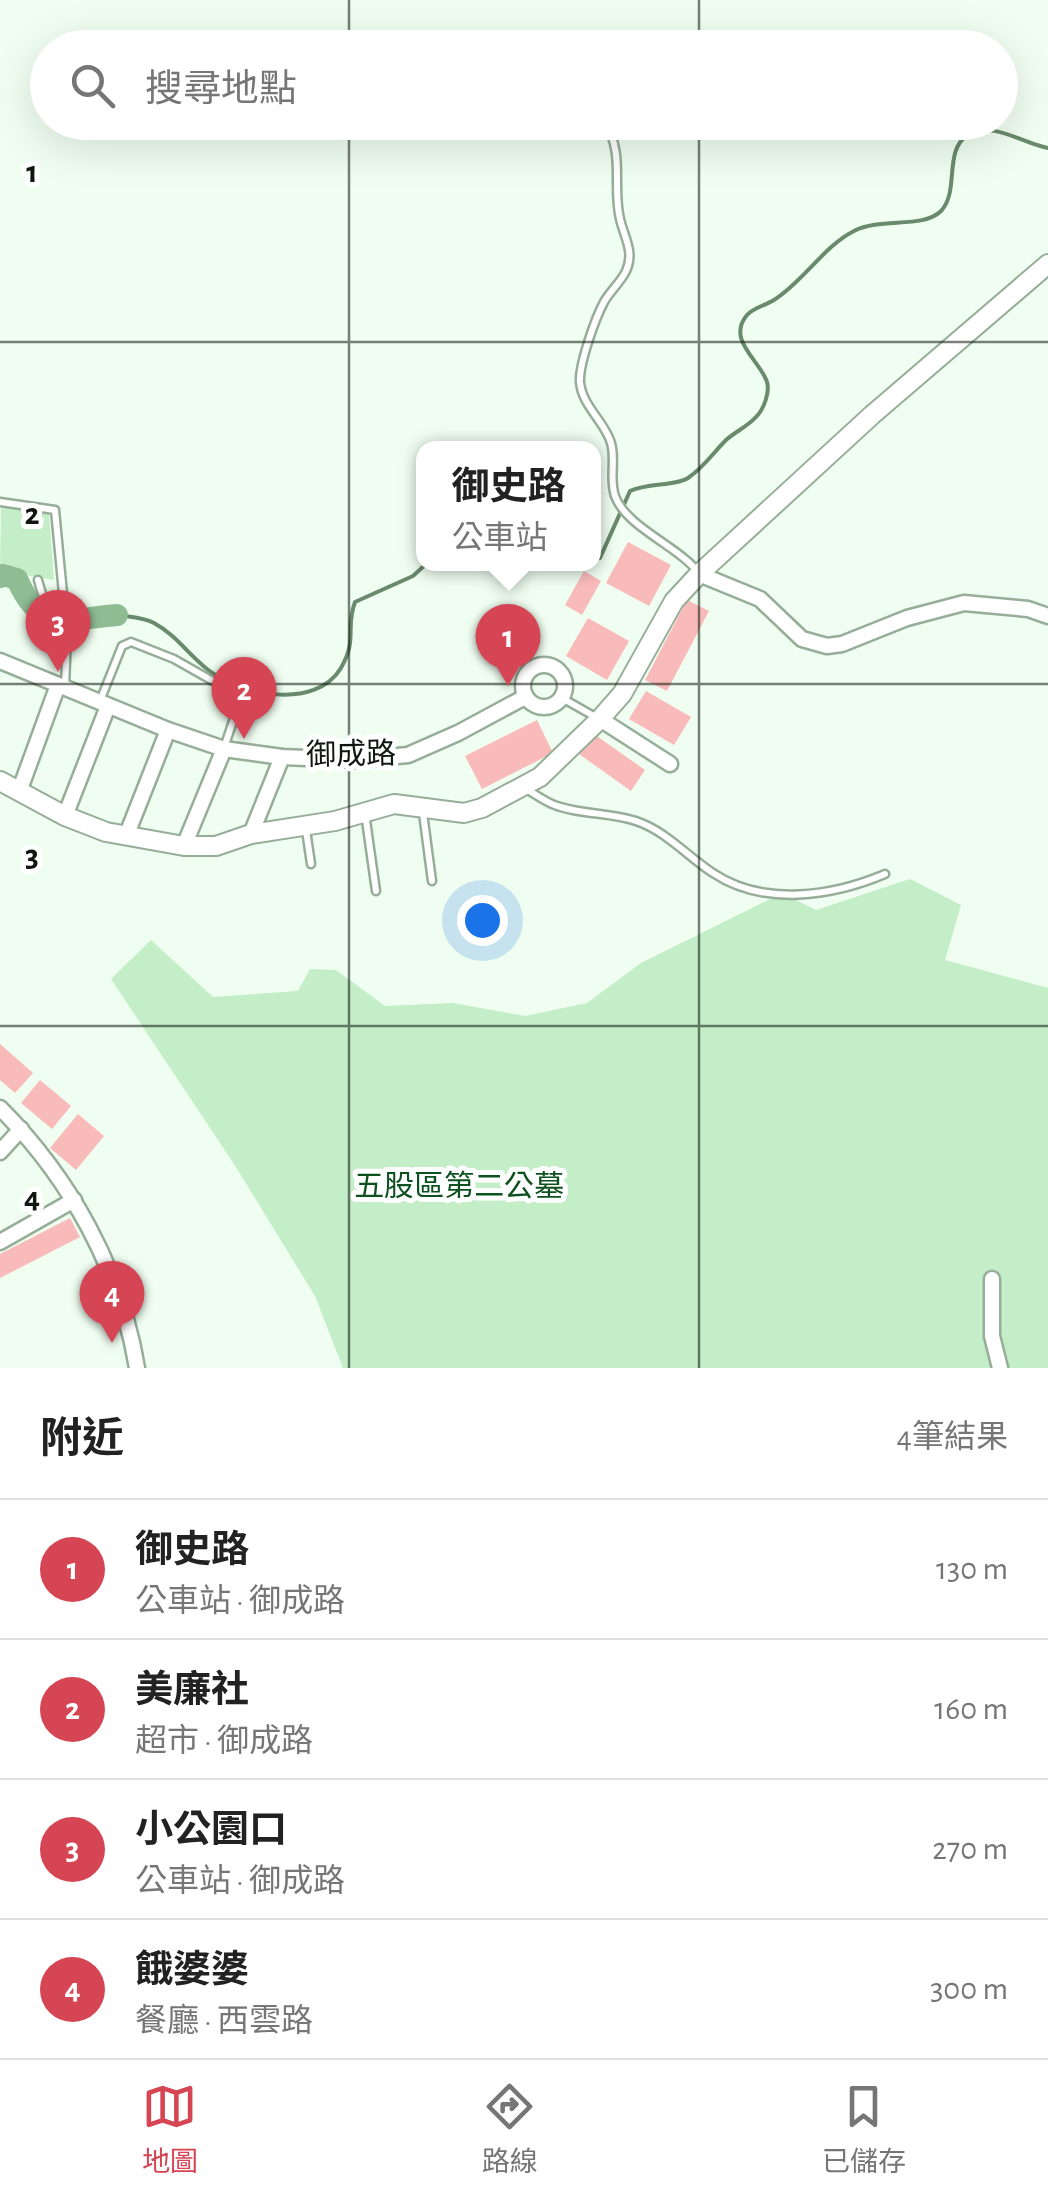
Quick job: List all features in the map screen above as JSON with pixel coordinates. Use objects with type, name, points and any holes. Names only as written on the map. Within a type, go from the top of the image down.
[{"type":"street","points":[[0,781],[64,816],[106,832],[184,846],[216,846],[251,834],[306,826],[394,804],[464,813],[524,788],[600,720],[622,694],[674,601],[700,574],[872,415],[1048,264]]},
{"type":"street","points":[[700,574],[760,599],[802,639],[827,646],[964,603],[1028,609],[1048,616]]},
{"type":"street","name":"御成路","points":[[0,662],[168,730],[224,748],[282,756],[354,760],[408,755],[525,697]]},
{"type":"street","name":"御成路","points":[[542,664],[554,667],[562,676],[562,698],[546,707],[534,705],[525,697],[522,685],[526,674],[542,664]]},
{"type":"street","points":[[19,792],[62,687]]},
{"type":"street","points":[[64,816],[104,704]]},
{"type":"street","points":[[600,720],[670,764]]},
{"type":"street","points":[[127,834],[168,730]]},
{"type":"street","points":[[184,846],[224,748]]},
{"type":"street","points":[[251,834],[282,756]]},
{"type":"street","points":[[0,1108],[62,1179],[96,1241],[132,1335],[137,1368]]},
{"type":"street","points":[[0,1152],[21,1129]]},
{"type":"street","points":[[0,1242],[74,1200]]},
{"type":"street","points":[[992,1278],[992,1336],[1000,1368]]},
{"type":"lane","points":[[614,140],[620,175],[619,216],[630,257],[626,271],[602,305],[580,380],[584,396],[610,438],[615,496],[630,516],[700,574]]},
{"type":"lane","points":[[0,502],[55,510],[65,609],[62,687]]},
{"type":"lane","points":[[38,580],[44,602],[51,608],[65,609]]},
{"type":"lane","points":[[104,704],[122,646],[131,642],[174,659],[240,696],[224,748]]},
{"type":"lane","name":"御成路","points":[[562,698],[600,720]]},
{"type":"lane","points":[[524,788],[552,804],[638,821],[667,836],[716,875],[742,888],[794,896],[853,888],[885,874]]},
{"type":"lane","points":[[422,808],[432,881]]},
{"type":"lane","points":[[365,812],[376,891]]},
{"type":"lane","points":[[306,826],[311,864]]},
{"type":"green space","points":[[1,507],[49,514],[54,580],[0,571]]},
{"type":"green space","name":"五股區第二公墓","points":[[910,879],[961,905],[945,960],[1048,988],[1048,1368],[343,1368],[315,1296],[234,1164],[111,979],[151,940],[213,997],[298,991],[310,969],[336,970],[385,1006],[453,1003],[525,1016],[587,1003],[641,963],[782,893],[816,910]]},
{"type":"building","points":[[628,542],[671,565],[649,606],[606,583]]},
{"type":"building","points":[[584,571],[601,581],[582,615],[565,605]]},
{"type":"building","points":[[687,600],[709,611],[667,691],[645,680]]},
{"type":"building","points":[[588,618],[629,641],[607,680],[566,656]]},
{"type":"building","points":[[646,691],[691,717],[674,745],[629,719]]},
{"type":"building","points":[[537,720],[553,753],[482,789],[465,756]]},
{"type":"building","points":[[594,734],[645,770],[631,791],[579,754]]},
{"type":"building","points":[[0,1044],[33,1073],[15,1093],[0,1080]]},
{"type":"building","points":[[40,1080],[71,1106],[52,1129],[21,1103]]},
{"type":"building","points":[[78,1114],[104,1136],[76,1170],[50,1148]]},
{"type":"building","points":[[70,1218],[80,1237],[0,1278],[0,1254]]},
{"type":"waterway","points":[[1018,138],[1048,148]]},
{"type":"waterway","points":[[601,556],[630,491],[688,478],[762,410],[767,382],[740,333],[750,313],[785,292],[854,231],[876,224],[924,220],[941,211],[950,193],[953,160],[962,140]]},
{"type":"waterway","points":[[117,615],[154,623],[207,669],[238,686],[296,694],[314,690],[341,668],[349,649],[355,602],[418,571]]},
{"type":"waterway","points":[[0,577],[17,579],[26,597],[46,616],[69,620],[117,615]]},
{"type":"place","name":"小公園口","points":[[58,672]]},
{"type":"place","name":"御史路","points":[[508,686]]},
{"type":"place","name":"美廉社","points":[[244,739]]},
{"type":"place","name":"餓婆婆","points":[[112,1343]]}]
